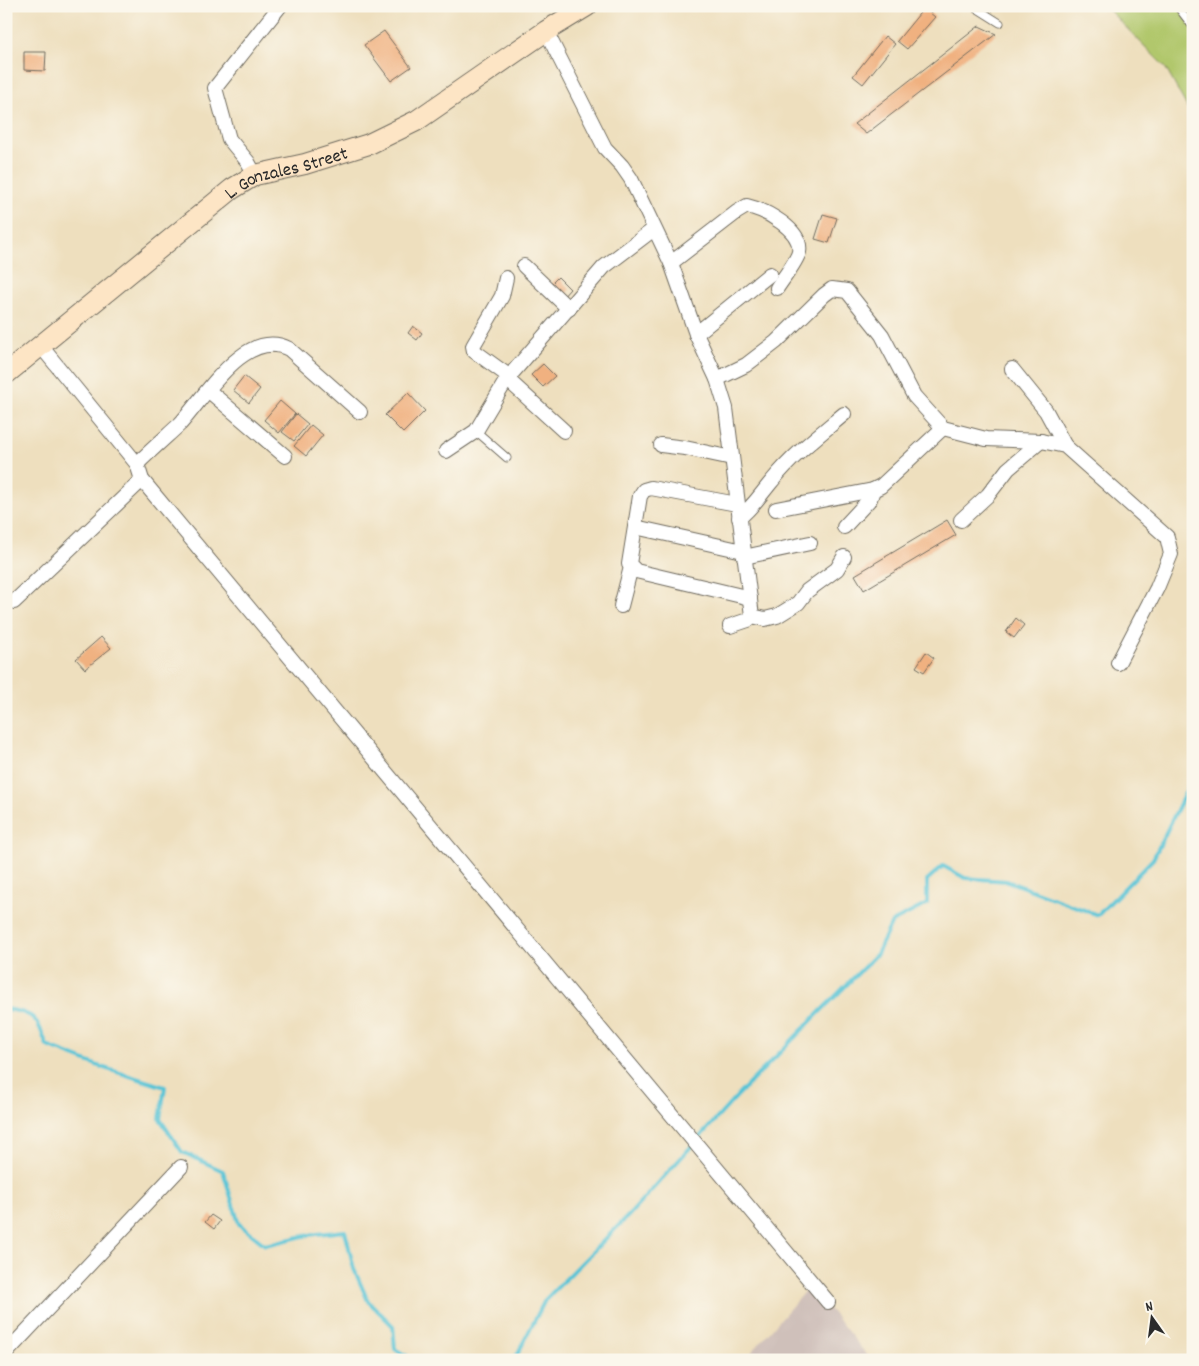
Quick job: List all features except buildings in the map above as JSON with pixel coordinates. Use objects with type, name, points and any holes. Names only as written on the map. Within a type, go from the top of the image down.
[{"type":"street","points":[[255,175],[248,162],[229,138],[215,88],[280,6]]},
{"type":"street","name":"L. Gonzales Street","points":[[6,374],[232,189],[255,175],[305,164],[369,144],[416,121],[587,6]]},
{"type":"street","points":[[546,32],[605,148],[631,179],[671,263],[696,334],[717,379],[726,408],[738,518],[752,616]]},
{"type":"street","points":[[671,263],[736,212],[747,206],[759,209],[783,223],[798,241],[799,253],[777,288]]},
{"type":"street","points":[[446,451],[476,431],[508,378],[604,267],[654,229]]},
{"type":"street","points":[[524,266],[568,309]]},
{"type":"street","points":[[696,334],[770,274]]},
{"type":"street","points":[[506,278],[502,296],[473,346],[474,351],[508,378],[564,431]]},
{"type":"street","points":[[717,379],[746,365],[796,324],[832,289],[847,290],[882,335],[914,396],[942,428],[986,439],[1041,441],[1065,446]]},
{"type":"street","points":[[137,464],[179,424],[232,362],[260,346],[276,343],[289,349],[360,412]]},
{"type":"street","points":[[40,345],[137,464],[142,480],[828,1302]]},
{"type":"street","points":[[1012,369],[1046,411],[1065,446],[1166,537],[1171,554],[1118,663]]},
{"type":"street","points":[[209,391],[285,456]]},
{"type":"street","points":[[738,518],[752,508],[772,481],[804,448],[844,414]]},
{"type":"street","points":[[776,509],[873,490],[881,486],[942,428]]},
{"type":"street","points":[[961,520],[988,495],[1008,469],[1041,441]]},
{"type":"street","points":[[661,445],[732,458]]},
{"type":"street","points":[[14,602],[142,480]]},
{"type":"street","points":[[621,606],[631,567],[629,561],[640,496],[648,488],[737,504]]},
{"type":"street","points":[[844,527],[870,499],[873,490]]},
{"type":"street","points":[[635,526],[744,554],[810,543]]},
{"type":"street","points":[[752,616],[765,619],[777,616],[798,603],[807,591],[838,568],[843,562],[844,557]]},
{"type":"street","points":[[631,567],[636,571],[750,598]]},
{"type":"street","points":[[730,626],[748,620],[752,616]]},
{"type":"street","points":[[6,1353],[181,1167]]},
{"type":"lane","points":[[973,6],[1000,23]]},
{"type":"lane","points":[[1177,6],[1193,27]]},
{"type":"lane","points":[[476,431],[507,458]]},
{"type":"shaded area","points":[[810,1285],[871,1360],[745,1360]]},
{"type":"green space","points":[[1105,6],[1193,6],[1193,118],[1165,67]]},
{"type":"waterway","points":[[513,1360],[545,1300],[630,1214],[738,1095],[877,954],[892,922],[927,904],[927,880],[943,866],[965,878],[1007,881],[1098,915],[1153,859],[1193,777]]},
{"type":"waterway","points":[[6,1009],[30,1015],[38,1023],[47,1046],[104,1068],[165,1087],[160,1119],[182,1152],[223,1171],[239,1224],[265,1245],[308,1235],[345,1231],[354,1269],[368,1301],[393,1326],[395,1349],[413,1360]]}]
